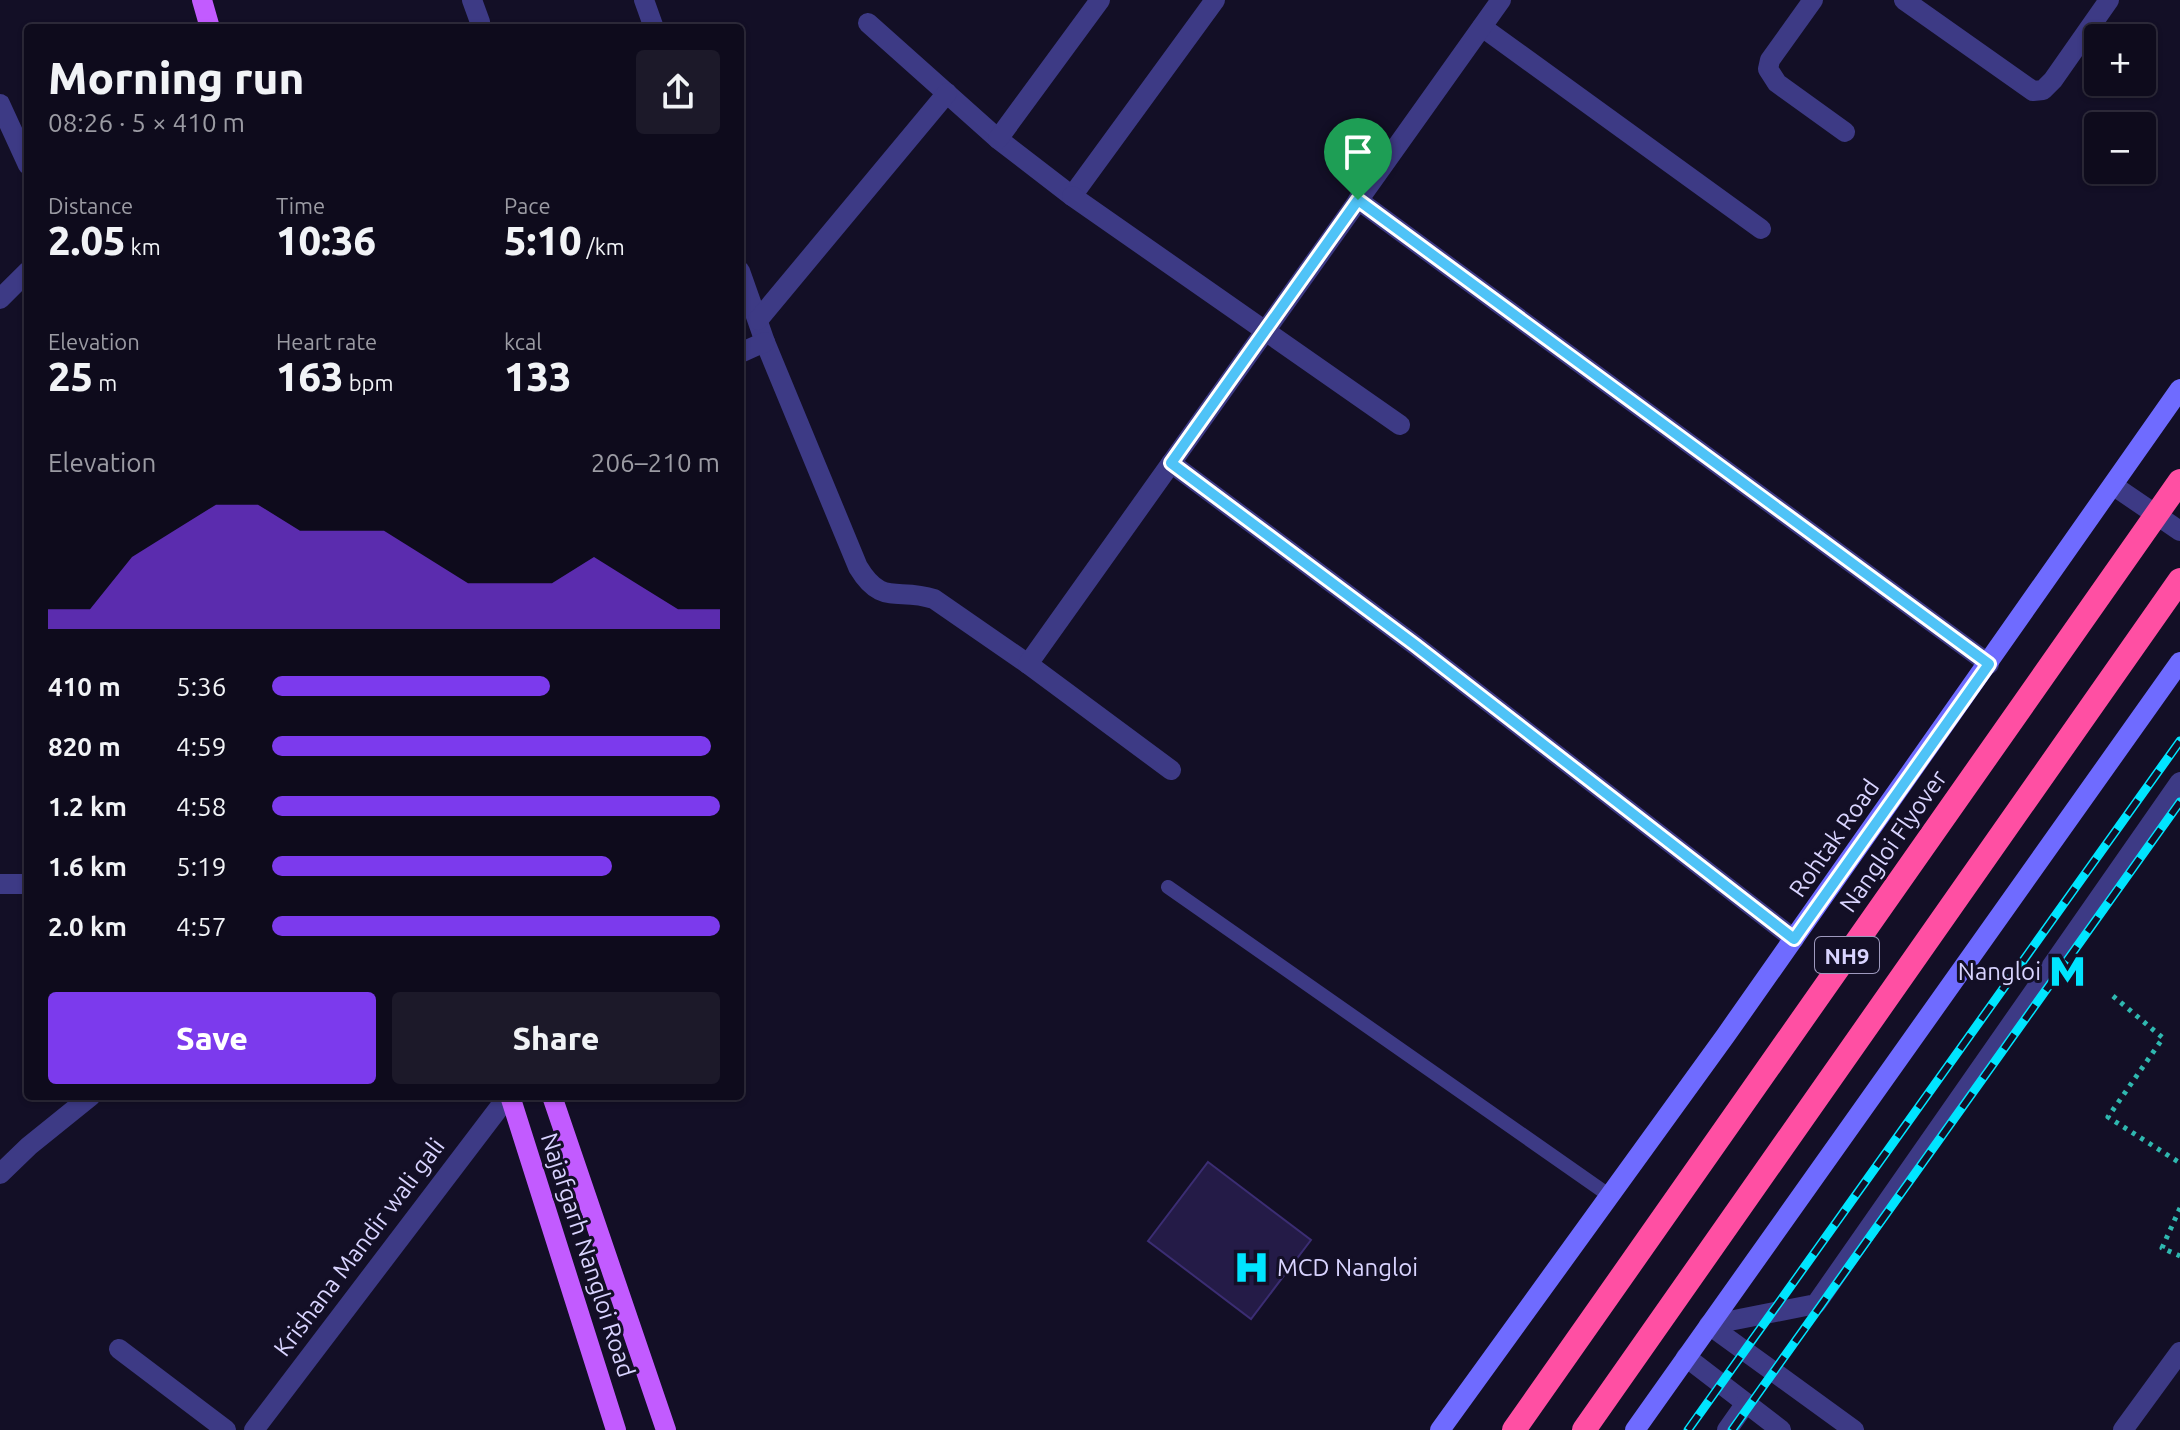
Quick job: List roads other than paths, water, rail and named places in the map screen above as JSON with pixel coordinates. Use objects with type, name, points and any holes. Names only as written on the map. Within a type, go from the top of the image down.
[{"type":"highway","name":"Nangloi Flyover","points":[[1514,1430],[2180,481]]},
{"type":"highway","name":"NH9","points":[[1584,1430],[2180,580]]},
{"type":"main road","points":[[202,0],[209,24]]},
{"type":"main road","name":"Najafgarh Nangloi Road","points":[[510,1100],[616,1430]]},
{"type":"main road","points":[[553,1100],[666,1430]]},
{"type":"street","points":[[472,0],[480,22]]},
{"type":"street","points":[[644,0],[653,24]]},
{"type":"street","points":[[998,139],[1100,0]]},
{"type":"street","points":[[1072,196],[1215,0]]},
{"type":"street","points":[[1028,664],[1501,0]]},
{"type":"street","points":[[1813,0],[1770,60],[1768,69],[1777,83],[1845,132]]},
{"type":"street","points":[[1904,0],[2033,91],[2043,90],[2053,80],[2109,0]]},
{"type":"street","points":[[868,23],[998,139],[1072,196],[1400,425]]},
{"type":"street","points":[[1482,27],[1761,229]]},
{"type":"street","points":[[758,320],[947,93]]},
{"type":"street","points":[[0,104],[24,156]]},
{"type":"street","points":[[1358,200],[1989,664]]},
{"type":"street","points":[[0,299],[24,275]]},
{"type":"street","points":[[744,282],[765,342],[858,567],[868,583],[888,594],[916,593],[934,599],[1171,770]]},
{"type":"street","points":[[744,351],[765,342]]},
{"type":"street","name":"Rohtak Road","points":[[1440,1430],[1794,939],[2180,389]]},
{"type":"street","points":[[1171,463],[1415,645],[1794,939]]},
{"type":"street","points":[[2114,486],[2180,531]]},
{"type":"street","points":[[1635,1430],[2180,662]]},
{"type":"street","points":[[1709,1325],[1816,1304],[2180,782]]},
{"type":"street","points":[[0,884],[24,884]]},
{"type":"street","points":[[0,1174],[86,1100]]},
{"type":"street","name":"Krishana Mandir wali gali","points":[[254,1430],[506,1100]]},
{"type":"street","points":[[1709,1325],[1854,1430]]},
{"type":"street","points":[[119,1349],[226,1430]]},
{"type":"street","points":[[2123,1430],[2180,1352]]},
{"type":"street","points":[[1686,1357],[1781,1430]]},
{"type":"street","points":[[1727,1430],[1746,1403]]},
{"type":"lane","points":[[1168,887],[1610,1196]]},
{"type":"railway","points":[[1688,1430],[2180,741]]},
{"type":"railway","points":[[1732,1430],[2180,802]]},
{"type":"place","name":"Nangloi","points":[[2067,971]]},
{"type":"place","name":"MCD Nangloi","points":[[1251,1267]]}]
